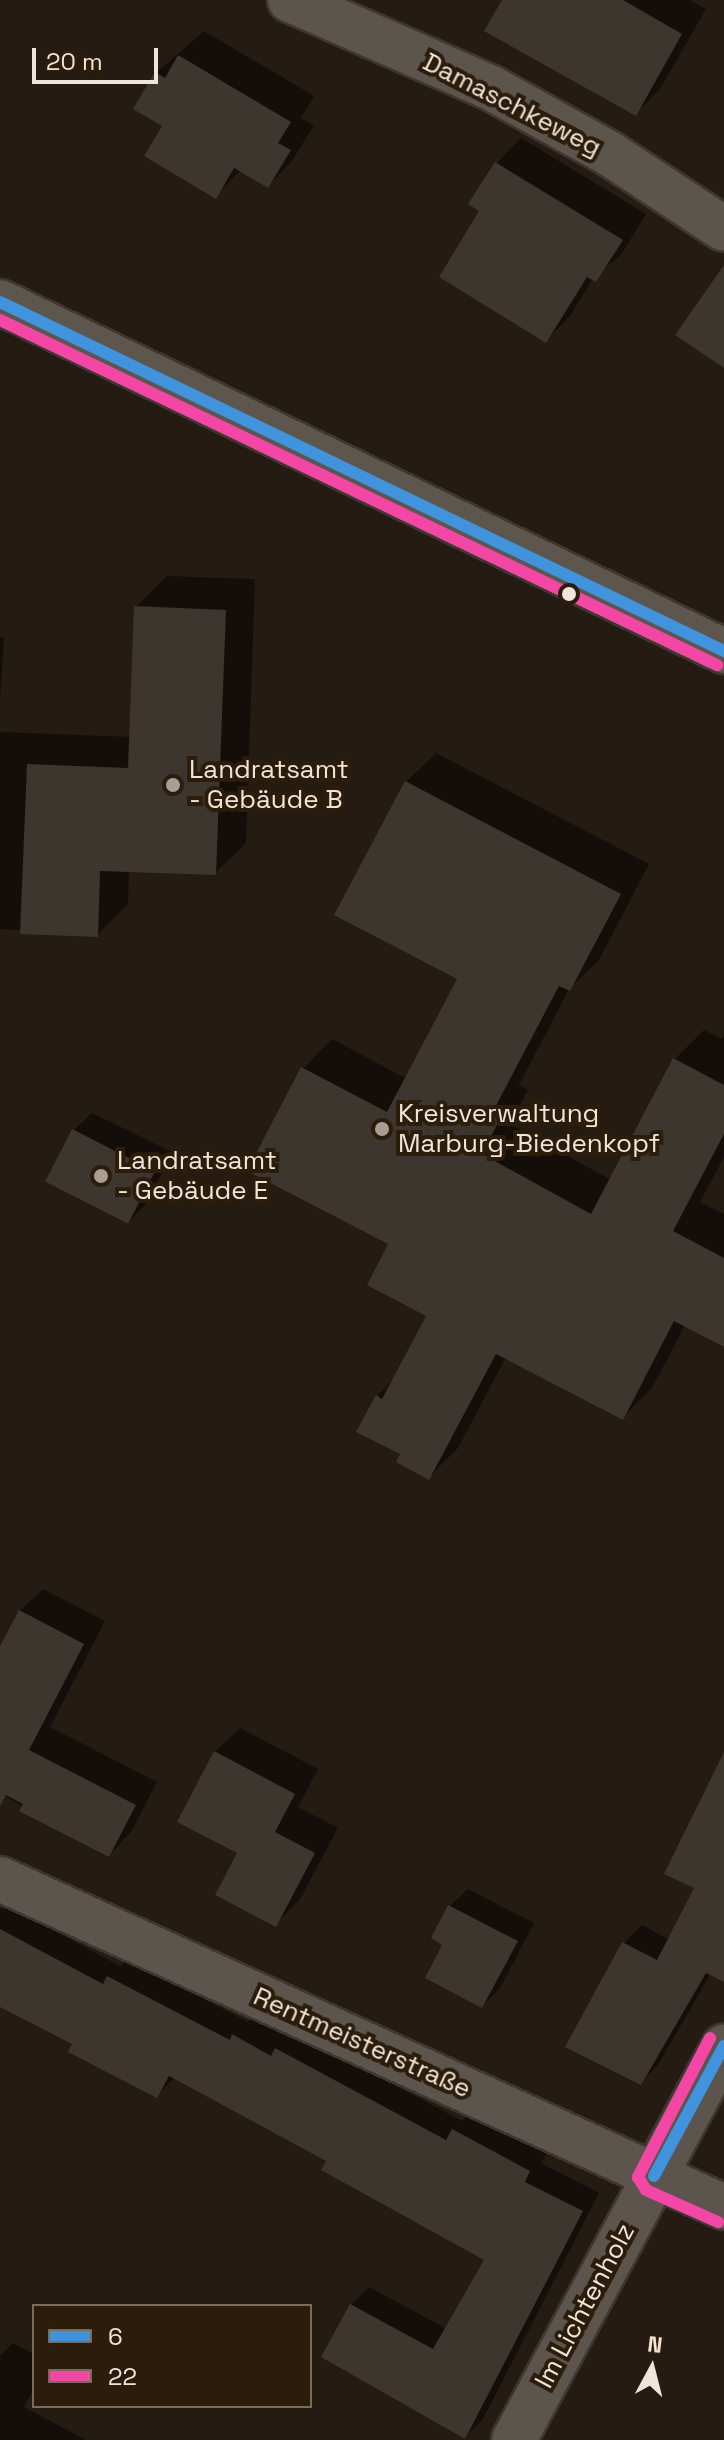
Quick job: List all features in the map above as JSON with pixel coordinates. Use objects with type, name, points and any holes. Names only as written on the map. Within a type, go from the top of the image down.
[{"type":"main road","points":[[0,302],[724,651]]},
{"type":"street","name":"Damaschkeweg","points":[[290,0],[491,88],[610,154],[724,229]]},
{"type":"street","name":"Rentmeisterstraße","points":[[0,1879],[724,2207]]},
{"type":"street","name":"Im Lichtenholz","points":[[514,2440],[724,2046]]},
{"type":"building","points":[[502,0],[623,0],[682,34],[636,116],[484,31]]},
{"type":"building","points":[[178,55],[291,122],[278,143],[291,150],[268,188],[234,168],[216,199],[144,156],[162,126],[133,109],[155,72],[165,78]]},
{"type":"building","points":[[495,162],[623,240],[596,282],[587,277],[546,343],[439,277],[479,211],[468,204]]},
{"type":"building","points":[[724,265],[724,368],[675,335]]},
{"type":"building","name":"Landratsamt - Gebäude B","points":[[134,606],[226,610],[216,875],[100,871],[98,937],[20,934],[27,764],[128,768]]},
{"type":"building","name":"Kreisverwaltung Marburg-Biedenkopf","points":[[405,781],[621,894],[570,991],[559,986],[491,1115],[500,1119],[482,1154],[591,1214],[673,1058],[724,1085],[724,1134],[673,1231],[724,1258],[724,1347],[674,1321],[623,1420],[496,1354],[429,1480],[396,1462],[400,1454],[356,1432],[376,1395],[382,1399],[426,1316],[367,1285],[388,1244],[247,1171],[301,1067],[387,1112],[457,979],[334,915]]},
{"type":"building","name":"Landratsamt - Gebäude E","points":[[72,1129],[155,1171],[128,1224],[45,1182]]},
{"type":"building","points":[[19,1610],[84,1644],[29,1750],[136,1805],[109,1857],[19,1811],[23,1804],[6,1795],[0,1806],[0,1646]]},
{"type":"building","points":[[214,1751],[295,1794],[275,1832],[315,1853],[276,1927],[215,1895],[237,1853],[177,1822]]},
{"type":"building","points":[[724,1752],[724,1982],[706,1973],[641,2085],[565,2047],[622,1942],[657,1960],[694,1888],[664,1874]]},
{"type":"building","points":[[448,1905],[518,1941],[482,2008],[425,1978],[442,1945],[431,1938]]},
{"type":"building","points":[[0,1929],[103,1984],[107,1976],[230,2040],[232,2034],[271,2056],[275,2048],[446,2140],[452,2129],[530,2171],[525,2182],[583,2211],[465,2439],[321,2357],[350,2304],[433,2349],[484,2260],[321,2170],[326,2161],[169,2076],[157,2098],[68,2052],[72,2044],[0,2007]]},
{"type":"transit line","name":"6","points":[[0,302],[724,651]]},
{"type":"transit line","name":"22","points":[[0,320],[717,665]]},
{"type":"transit line","name":"22","points":[[710,2038],[638,2177],[646,2190],[718,2222]]},
{"type":"transit line","name":"6","points":[[654,2176],[724,2046]]},
{"type":"place","name":"Landratsamt - Gebäude B","points":[[173,785]]},
{"type":"place","name":"Kreisverwaltung Marburg-Biedenkopf","points":[[382,1129]]},
{"type":"place","name":"Landratsamt - Gebäude E","points":[[101,1176]]}]
